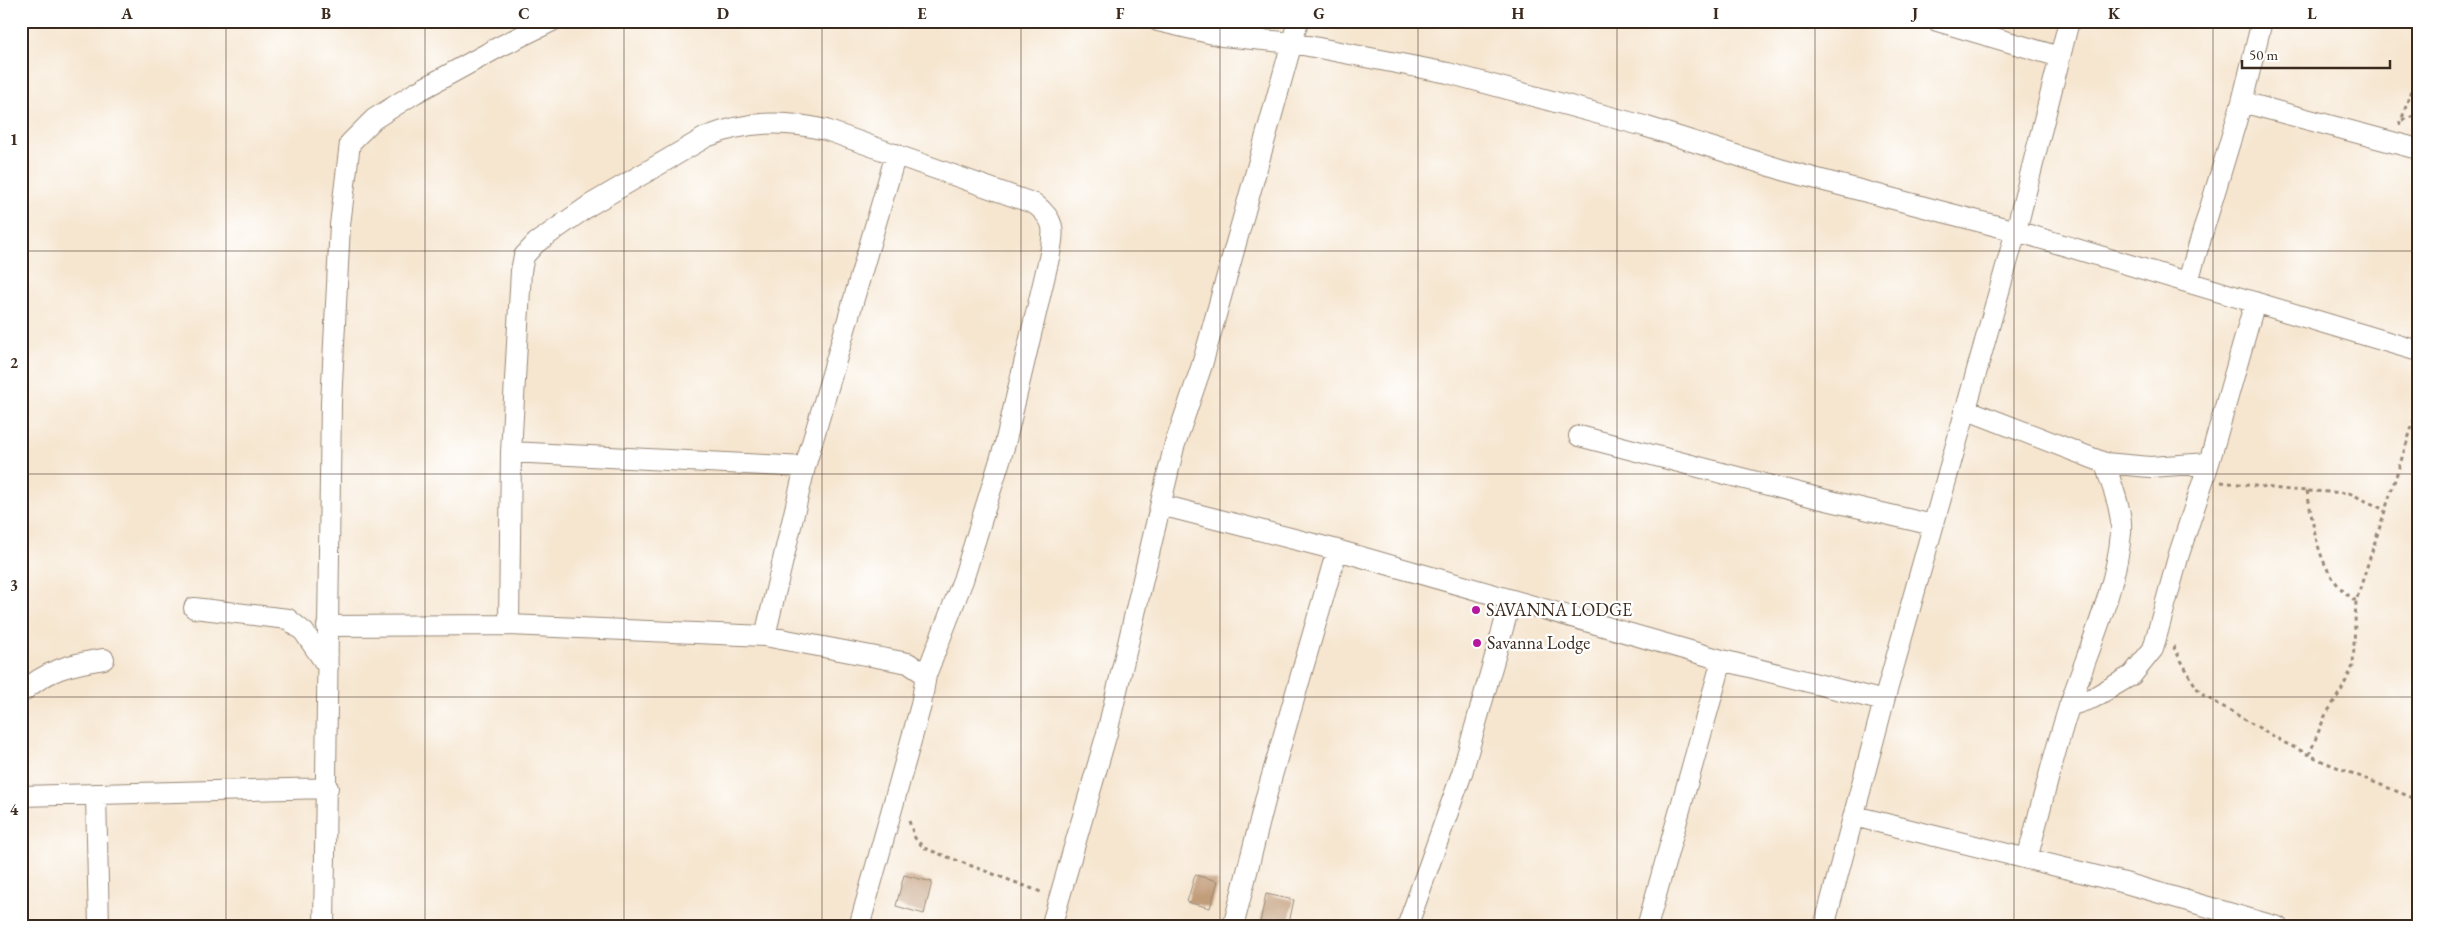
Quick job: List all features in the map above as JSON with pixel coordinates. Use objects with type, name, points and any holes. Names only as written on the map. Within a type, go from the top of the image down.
[{"type":"street","points":[[324,927],[328,788],[327,626],[331,403],[340,226],[350,143],[374,118],[498,47],[552,21]]},
{"type":"street","points":[[1158,21],[1222,36],[1293,43],[1448,73],[1644,126],[1783,170],[2016,231],[2418,351]]},
{"type":"street","points":[[1051,927],[1107,733],[1174,447],[1202,365],[1298,21]]},
{"type":"street","points":[[1937,21],[2060,57]]},
{"type":"street","points":[[1824,927],[1884,701],[2016,231],[2069,21]]},
{"type":"street","points":[[2188,281],[2242,102],[2262,21]]},
{"type":"street","points":[[2242,102],[2418,149]]},
{"type":"street","points":[[509,625],[511,452],[522,263],[528,250],[536,243],[590,206],[706,136],[744,124],[762,122],[807,125],[826,130],[1035,204],[1046,213],[1052,225],[1050,254],[1005,444],[963,580],[926,675],[921,705],[859,927]]},
{"type":"street","points":[[766,636],[805,467],[896,154]]},
{"type":"street","points":[[2069,706],[2093,698],[2132,675],[2153,650],[2179,554],[2206,471],[2255,302]]},
{"type":"street","points":[[1965,409],[2105,463],[2206,471]]},
{"type":"street","points":[[1579,436],[1822,499],[1933,525]]},
{"type":"street","points":[[511,452],[805,467]]},
{"type":"street","points":[[2027,859],[2069,706],[2096,630],[2117,560],[2121,532],[2120,514],[2105,463]]},
{"type":"street","points":[[1161,505],[1337,550],[1722,660],[1884,701]]},
{"type":"street","points":[[1233,927],[1267,793],[1337,550]]},
{"type":"street","points":[[1407,927],[1462,773],[1511,600]]},
{"type":"street","points":[[194,608],[288,619],[304,632],[328,667]]},
{"type":"street","points":[[327,626],[509,625],[766,636],[908,663],[926,675]]},
{"type":"street","points":[[21,693],[38,678],[46,674],[71,664],[104,659]]},
{"type":"street","points":[[1647,927],[1722,660]]},
{"type":"street","points":[[21,796],[328,788]]},
{"type":"street","points":[[96,795],[99,927]]},
{"type":"street","points":[[1854,816],[2125,883],[2278,927]]},
{"type":"path","points":[[2394,142],[2418,68]]},
{"type":"path","points":[[2402,120],[2418,115]]},
{"type":"path","points":[[2310,755],[2325,716],[2342,689],[2353,666],[2356,601],[2418,408]]},
{"type":"path","points":[[2206,471],[2247,486],[2349,493],[2385,510]]},
{"type":"path","points":[[2307,491],[2320,555],[2335,584],[2342,592],[2356,601]]},
{"type":"path","points":[[2161,624],[2196,687],[2203,695],[2310,755],[2418,800]]},
{"type":"path","points":[[897,789],[915,838],[924,848],[1058,899]]},
{"type":"building","points":[[904,875],[932,882],[924,914],[896,906]]},
{"type":"building","points":[[1195,875],[1218,881],[1210,908],[1187,902]]},
{"type":"building","points":[[1266,894],[1294,900],[1288,927],[1259,927]]},
{"type":"place","name":"SAVANNA LODGE","points":[[1476,610]]},
{"type":"place","name":"Savanna Lodge","points":[[1477,643]]}]
